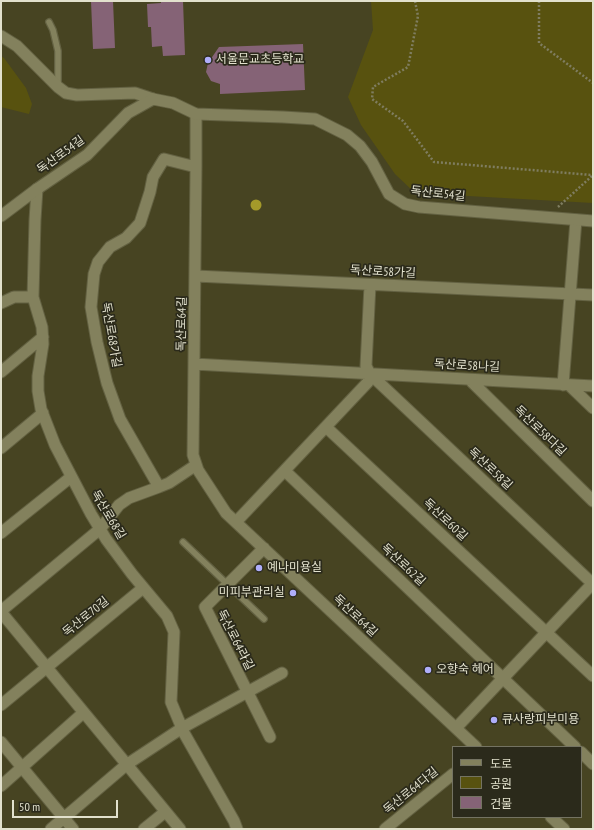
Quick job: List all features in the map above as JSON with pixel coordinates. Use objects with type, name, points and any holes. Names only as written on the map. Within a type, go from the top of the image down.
[{"type":"street","name":"독산로54길","points":[[1,36],[17,46],[58,87],[66,93],[77,95],[135,93],[153,99],[174,103],[196,114],[283,117],[315,120],[347,135],[360,146],[372,162],[389,194],[405,204],[576,220],[593,220]]},
{"type":"street","name":"독산로54길","points":[[1,216],[87,155],[128,114],[153,99]]},
{"type":"street","name":"독산로64길","points":[[196,114],[196,276],[193,455],[198,470],[226,512],[236,522],[475,746]]},
{"type":"street","name":"독산로68가길","points":[[159,487],[120,419],[107,383],[97,342],[91,307],[94,274],[98,262],[110,247],[126,238],[140,223],[153,177],[164,159],[196,167]]},
{"type":"street","name":"독산로68길","points":[[37,189],[34,297],[42,327],[43,337],[38,376],[38,391],[43,414],[56,445],[100,529],[143,588],[167,616],[174,632],[171,702],[182,728],[237,829]]},
{"type":"street","points":[[576,220],[570,294],[566,385],[593,408]]},
{"type":"street","name":"독산로58가길","points":[[196,276],[593,295]]},
{"type":"street","points":[[236,522],[368,382],[370,374],[366,366],[370,285]]},
{"type":"street","points":[[1,303],[14,297],[34,297]]},
{"type":"street","points":[[1,372],[43,337]]},
{"type":"street","name":"독산로58나길","points":[[194,364],[593,386]]},
{"type":"street","name":"독산로58길","points":[[370,374],[593,583]]},
{"type":"street","name":"독산로58다길","points":[[470,380],[593,501]]},
{"type":"street","points":[[1,448],[43,414]]},
{"type":"street","name":"독산로60길","points":[[326,427],[593,676]]},
{"type":"street","points":[[180,829],[46,668],[1,611],[100,529],[119,505],[129,498],[169,483],[196,464]]},
{"type":"street","name":"독산로62길","points":[[285,471],[575,746]]},
{"type":"street","points":[[1,533],[72,477]]},
{"type":"street","name":"독산로64라길","points":[[264,548],[205,607],[270,737]]},
{"type":"street","points":[[456,728],[593,583]]},
{"type":"street","name":"독산로70길","points":[[1,705],[143,588]]},
{"type":"street","points":[[51,829],[126,765],[182,728],[282,673]]},
{"type":"street","points":[[1,786],[83,713]]},
{"type":"street","points":[[1,742],[73,829]]},
{"type":"street","points":[[582,753],[593,764]]},
{"type":"street","name":"독산로64다길","points":[[385,829],[452,775]]},
{"type":"street","points":[[144,829],[165,812]]},
{"type":"street","points":[[552,818],[564,829]]},
{"type":"lane","points":[[49,22],[58,51],[58,87]]},
{"type":"lane","points":[[183,542],[264,619]]},
{"type":"path","points":[[416,1],[418,16],[408,67],[373,87],[372,100],[402,121],[434,162],[593,175]]},
{"type":"path","points":[[539,1],[539,43],[593,83]]},
{"type":"path","points":[[547,217],[593,175]]},
{"type":"green space","points":[[371,1],[593,1],[593,203],[415,193],[395,174],[361,125],[348,97],[373,30]]},
{"type":"green space","points":[[1,56],[26,88],[32,104],[29,114],[1,107]]},
{"type":"building","points":[[91,1],[113,1],[115,48],[93,49]]},
{"type":"building","points":[[161,1],[183,1],[185,55],[163,56],[162,46],[152,47],[151,27],[148,27],[147,4],[161,3]]},
{"type":"building","points":[[303,44],[305,90],[220,94],[220,84],[211,81],[206,72],[208,63],[219,47]]},
{"type":"place","name":"서울문교초등학교","points":[[208,60]]},
{"type":"place","name":"예나미용실","points":[[259,568]]},
{"type":"place","name":"미피부관리실","points":[[293,593]]},
{"type":"place","name":"오향숙 헤어","points":[[428,670]]},
{"type":"place","name":"큐사랑피부미용","points":[[494,720]]}]
